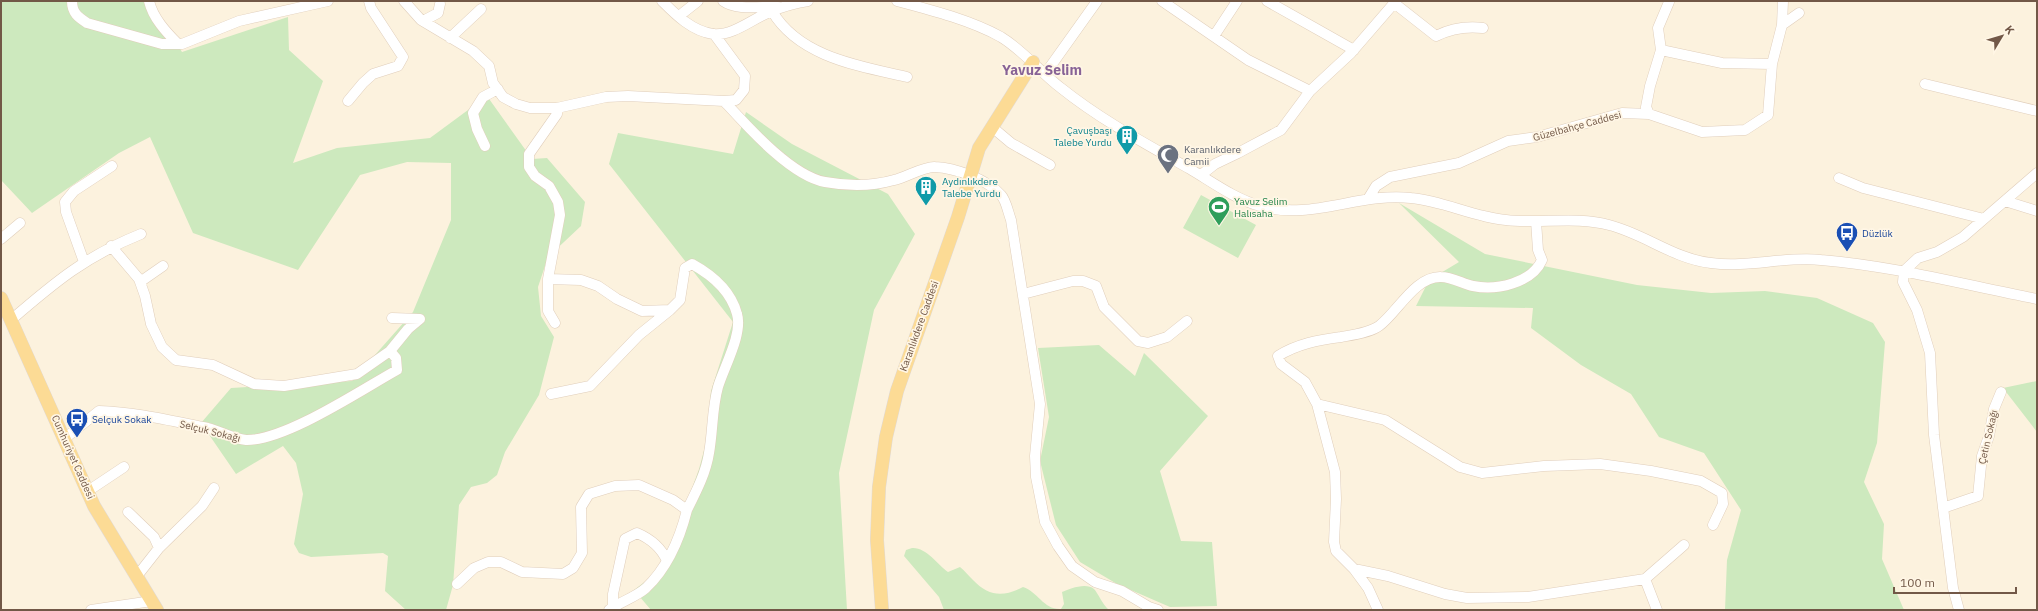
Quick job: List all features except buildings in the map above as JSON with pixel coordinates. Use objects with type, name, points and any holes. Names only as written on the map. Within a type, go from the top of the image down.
[{"type":"main road","name":"Karanlıkdere Caddesi","points":[[882,610],[877,540],[879,487],[886,437],[903,370],[958,217],[969,175],[979,148],[1033,62]]},
{"type":"main road","name":"Cumhuriyet Caddesi","points":[[1,298],[94,506],[154,606]]},
{"type":"street","points":[[72,1],[72,7],[76,16],[87,23],[162,44],[178,44],[239,21],[328,1]]},
{"type":"street","points":[[149,1],[151,9],[167,33],[178,44]]},
{"type":"street","points":[[348,101],[363,83],[373,74],[398,66],[403,56],[371,8],[369,1]]},
{"type":"street","points":[[404,1],[423,21],[473,51],[490,66],[493,83],[503,96],[516,104],[530,108],[557,108],[606,97],[628,96],[724,101],[736,100],[744,90],[745,76],[714,34]]},
{"type":"street","points":[[662,1],[678,16],[697,29],[714,34],[736,29],[772,11],[808,1]]},
{"type":"street","points":[[678,16],[698,1]]},
{"type":"street","points":[[723,1],[726,4],[782,8]]},
{"type":"street","points":[[897,1],[990,32],[1019,49],[1078,102],[1244,200],[1257,205],[1284,211],[1399,196],[1434,202],[1487,217],[1536,221],[1585,221],[1611,225],[1682,257],[1711,264],[1728,265],[1818,259],[1904,271],[2037,299]]},
{"type":"street","points":[[1046,74],[1097,1]]},
{"type":"street","points":[[1162,1],[1248,60],[1310,92]]},
{"type":"street","points":[[1214,36],[1236,1]]},
{"type":"street","points":[[1267,1],[1354,50]]},
{"type":"street","points":[[1661,50],[1722,63],[1772,64],[1782,26],[1783,1]]},
{"type":"street","points":[[1201,175],[1215,164],[1280,130],[1310,92],[1354,50],[1395,2],[1436,36],[1451,29],[1470,27],[1483,28]]},
{"type":"street","points":[[1649,114],[1646,108],[1650,86],[1661,50],[1658,28],[1669,2]]},
{"type":"street","points":[[423,21],[438,13],[440,4]]},
{"type":"street","points":[[450,38],[481,9]]},
{"type":"street","points":[[772,11],[779,24],[810,48],[836,60],[908,77]]},
{"type":"street","points":[[1782,26],[1799,13]]},
{"type":"street","name":"Güzelbahçe Caddesi","points":[[1368,199],[1376,186],[1390,177],[1459,163],[1508,141],[1537,137],[1622,113],[1649,114],[1702,132],[1745,130],[1768,115],[1772,64]]},
{"type":"street","points":[[1925,84],[2037,111]]},
{"type":"street","points":[[485,146],[477,129],[473,113],[483,98],[498,89]]},
{"type":"street","points":[[724,101],[747,126],[798,172],[824,182],[865,185],[894,181],[934,167],[969,175],[985,181],[1002,196],[1011,220],[1040,404],[1035,456],[1036,477],[1044,522],[1072,566],[1095,582],[1122,591],[1149,607],[1158,610]]},
{"type":"street","points":[[555,323],[548,310],[548,279],[560,215],[558,202],[549,186],[535,176],[529,167],[529,154],[556,114],[557,108]]},
{"type":"street","points":[[992,127],[1011,143],[1050,165]]},
{"type":"street","points":[[84,262],[66,212],[64,202],[74,191],[112,166]]},
{"type":"street","points":[[1959,610],[1953,588],[1934,435],[1930,353],[1917,310],[1903,282],[1904,271],[1918,258],[1937,252],[1963,237],[2037,173]]},
{"type":"street","points":[[1839,178],[1864,188],[1984,219]]},
{"type":"street","points":[[2005,201],[2037,211]]},
{"type":"street","points":[[1378,610],[1368,588],[1354,569],[1336,551],[1334,542],[1336,499],[1335,472],[1317,404],[1305,382],[1281,364],[1278,356],[1291,348],[1304,343],[1358,334],[1378,327],[1398,305],[1427,280],[1441,277],[1474,286],[1497,287],[1525,278],[1538,269],[1542,260],[1538,250],[1536,221]]},
{"type":"street","points":[[1,239],[20,223]]},
{"type":"street","points":[[11,320],[64,275],[111,246],[141,234]]},
{"type":"street","points":[[111,246],[140,282],[145,296],[151,324],[162,347],[176,360],[213,365],[254,384],[284,386],[357,374],[390,351],[408,329],[420,319],[392,318]]},
{"type":"street","points":[[551,394],[590,386],[639,335],[680,300],[685,268],[692,264],[706,272],[727,292],[737,314],[739,326],[718,388],[709,454],[698,489],[687,510],[683,527],[667,561],[645,589],[611,609]]},
{"type":"street","points":[[140,282],[163,266]]},
{"type":"street","points":[[548,279],[580,280],[598,286],[617,299],[642,311],[670,310]]},
{"type":"street","points":[[1023,294],[1073,281],[1083,281],[1096,286],[1104,307],[1138,341],[1148,343],[1167,337],[1187,321]]},
{"type":"street","name":"Selçuk Sokağı","points":[[64,439],[99,411],[118,412],[209,429],[245,440],[273,436],[310,419],[397,370],[396,358],[390,351]]},
{"type":"street","name":"Çetin Sokağı","points":[[1943,508],[1978,496],[1982,456],[1989,436],[1994,409],[2001,392]]},
{"type":"street","points":[[1317,404],[1385,420],[1460,467],[1482,473],[1544,466],[1600,464],[1651,471],[1701,481],[1722,494],[1723,504],[1713,525]]},
{"type":"street","points":[[88,491],[124,468]]},
{"type":"street","points":[[457,584],[474,568],[488,562],[501,562],[522,572],[563,574],[573,568],[582,553],[581,507],[589,494],[616,486],[639,485],[673,500],[687,510]]},
{"type":"street","points":[[137,576],[159,548],[202,506],[214,488]]},
{"type":"street","points":[[128,512],[154,537],[159,548]]},
{"type":"street","points":[[611,609],[625,539],[638,533],[647,537],[663,552],[667,561]]},
{"type":"street","points":[[1354,569],[1388,576],[1445,594],[1467,598],[1528,596],[1645,579],[1684,545]]},
{"type":"street","points":[[1645,579],[1657,610]]},
{"type":"street","points":[[91,610],[154,606]]},
{"type":"green space","points":[[1,1],[151,1],[182,52],[288,17],[289,50],[323,81],[293,163],[337,148],[430,138],[487,96],[532,159],[547,158],[585,202],[581,226],[548,257],[538,287],[541,316],[554,337],[539,395],[505,452],[497,475],[487,483],[471,487],[459,505],[453,585],[446,610],[406,610],[385,591],[388,556],[383,553],[311,557],[299,553],[294,544],[303,494],[296,463],[283,446],[236,474],[201,423],[231,388],[352,381],[413,312],[451,220],[451,163],[407,162],[360,175],[298,270],[193,233],[150,137],[119,153],[32,213],[1,180]]},
{"type":"green space","points":[[746,112],[792,144],[888,194],[915,234],[874,310],[839,473],[847,610],[651,610],[634,590],[663,568],[699,469],[706,443],[711,391],[733,322],[609,164],[618,133],[733,154]]},
{"type":"green space","name":"Yavuz Selim Halısaha","points":[[1201,195],[1256,225],[1238,258],[1183,228]]},
{"type":"green space","points":[[1399,203],[1485,254],[1637,285],[1711,293],[1765,291],[1817,298],[1873,323],[1885,342],[1877,443],[1864,482],[1884,524],[1882,559],[1904,610],[1725,610],[1727,560],[1741,510],[1704,453],[1659,437],[1631,394],[1581,365],[1531,328],[1533,308],[1416,306],[1429,280],[1459,262]]},
{"type":"green space","points":[[1099,345],[1135,376],[1144,353],[1208,416],[1160,471],[1181,541],[1212,542],[1217,606],[1170,607],[1117,584],[1080,562],[1056,525],[1040,461],[1049,417],[1038,348]]},
{"type":"green space","points":[[2037,381],[2037,432],[2003,388]]},
{"type":"green space","points":[[917,548],[927,553],[948,572],[960,567],[979,586],[985,590],[997,594],[1009,593],[1023,587],[1028,589],[1050,607],[1061,609],[1064,604],[1062,592],[1069,589],[1087,586],[1094,589],[1109,610],[944,610],[939,597],[904,556],[906,550]]},
{"type":"place","name":"Çavuşbaşı Talebe Yurdu","points":[[1127,156]]},
{"type":"place","name":"Karanlıkdere Camii","points":[[1168,174]]},
{"type":"place","name":"Aydınlıkdere Talebe Yurdu","points":[[926,206]]},
{"type":"place","name":"Yavuz Selim Halısaha","points":[[1219,226]]},
{"type":"place","name":"Düzlük","points":[[1847,252]]},
{"type":"place","name":"Selçuk Sokak","points":[[77,438]]},
{"type":"district","name":"Yavuz Selim","points":[[1042,70]]}]
